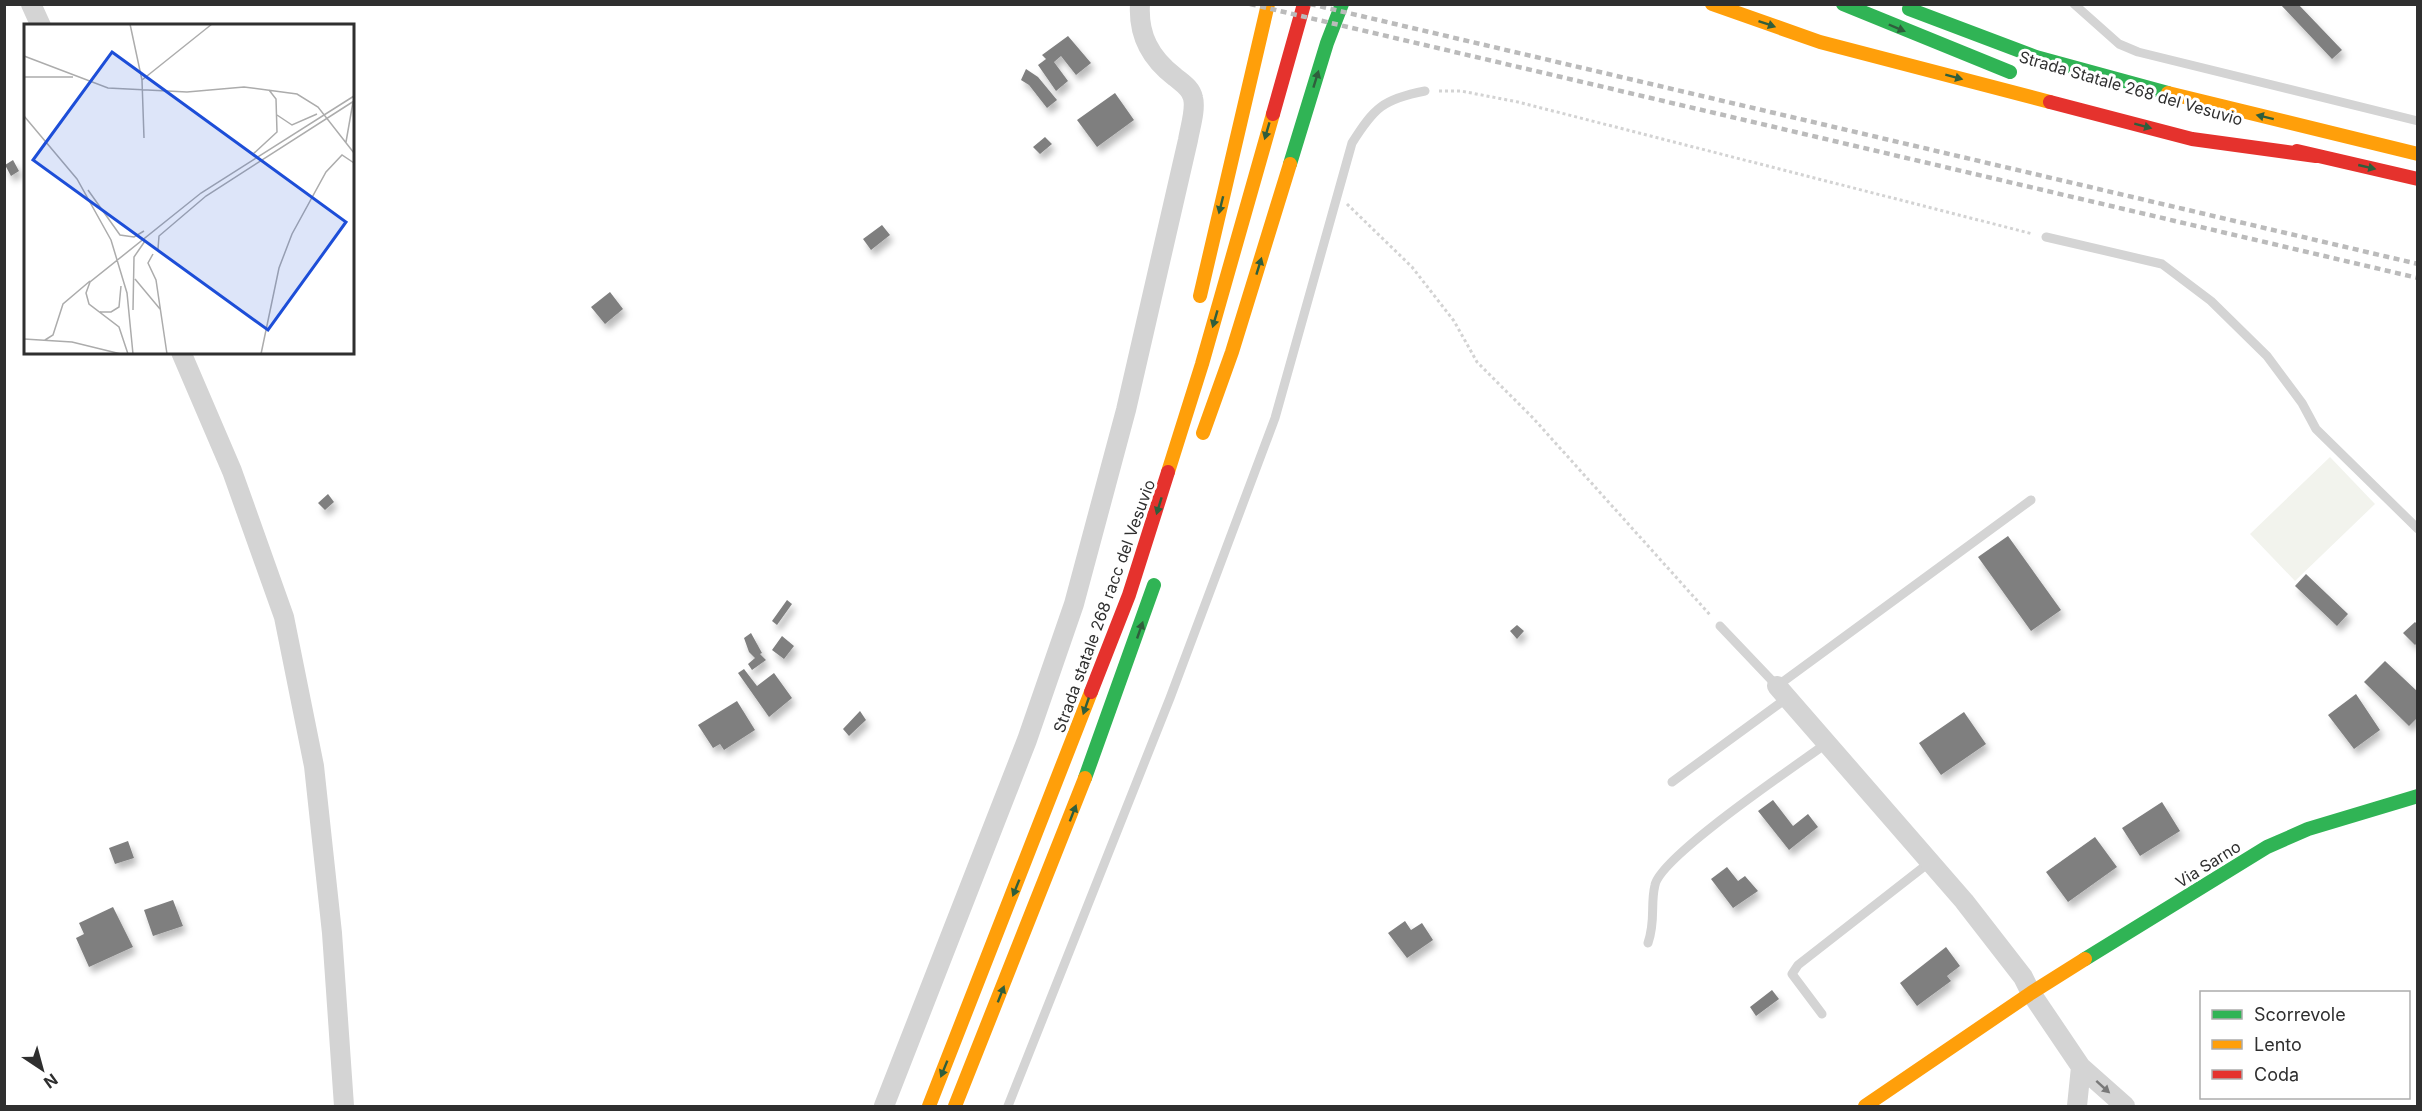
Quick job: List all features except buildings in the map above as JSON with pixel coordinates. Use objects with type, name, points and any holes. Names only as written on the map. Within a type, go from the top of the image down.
[{"type":"main road","points":[[1198,307],[1268,4]]},
{"type":"main road","name":"Strada statale 268 racc del Vesuvio","points":[[929,1107],[1129,595],[1173,459],[1304,4]]},
{"type":"main road","name":"Strada statale 268 racc del Vesuvio","points":[[1296,35],[1280,131],[1198,446],[1232,352],[1342,4]]},
{"type":"main road","points":[[1712,4],[1820,42],[2192,139],[2316,156]]},
{"type":"main road","name":"Strada Statale 268 del Vesuvio","points":[[1843,4],[1958,53],[2020,75]]},
{"type":"main road","name":"Strada Statale 268 del Vesuvio","points":[[1899,4],[1978,36],[2059,64],[2127,83],[2418,154]]},
{"type":"main road","name":"Strada Statale 268 del Vesuvio","points":[[2198,125],[2316,156],[2418,179]]},
{"type":"main road","points":[[1106,651],[1174,407]]},
{"type":"main road","points":[[955,1107],[1100,741],[1158,574]]},
{"type":"main road","name":"Via Sarno","points":[[1865,1107],[2031,993],[2267,847],[2308,829],[2418,796]]},
{"type":"main road","points":[[967,1107],[988,1026]]},
{"type":"street","points":[[31,4],[40,24]]},
{"type":"street","points":[[884,1107],[1027,740],[1074,604],[1126,410],[1188,140],[1194,99],[1188,86],[1172,76],[1151,54],[1141,36],[1140,4]]},
{"type":"street","points":[[182,354],[232,471],[284,617],[314,766],[332,933],[344,1107]]},
{"type":"street","points":[[1782,692],[1930,862],[2023,976],[2031,993],[2081,1067],[2125,1107]]},
{"type":"street","points":[[2077,1107],[2081,1067]]},
{"type":"lane","points":[[2074,4],[2120,44],[2138,52],[2418,121]]},
{"type":"lane","points":[[1008,1107],[1174,687],[1275,418],[1352,143],[1370,114],[1398,96],[1425,91]]},
{"type":"lane","points":[[2046,237],[2162,264],[2211,301],[2267,356],[2302,403],[2316,429],[2418,529]]},
{"type":"lane","points":[[1672,782],[1782,692],[2031,501]]},
{"type":"lane","points":[[1720,626],[1782,692]]},
{"type":"lane","points":[[1648,943],[1654,926],[1655,883],[1665,868],[1723,819],[1827,743]]},
{"type":"lane","points":[[1822,1014],[1792,974],[1798,965],[1930,862]]},
{"type":"path","points":[[1425,91],[1461,91],[1518,102],[2046,237]]},
{"type":"path","points":[[1337,196],[1412,267],[1454,321],[1477,362],[1533,418],[1720,626]]},
{"type":"shaded area","points":[[2330,457],[2375,504],[2295,581],[2250,534]]},
{"type":"railway","points":[[1250,4],[2418,278]]},
{"type":"railway","points":[[1310,4],[2418,264]]},
{"type":"traffic: fast","points":[[1290,164],[1327,43],[1342,4]]},
{"type":"traffic: fast","points":[[1843,4],[2010,72]]},
{"type":"traffic: fast","points":[[1909,9],[2036,57],[2168,93]]},
{"type":"traffic: fast","points":[[1085,778],[1154,585]]},
{"type":"traffic: fast","points":[[2085,959],[2267,847],[2308,829],[2418,796]]},
{"type":"traffic: slow","points":[[1200,296],[1268,4]]},
{"type":"traffic: slow","points":[[1712,4],[1820,42],[2050,102]]},
{"type":"traffic: slow","points":[[2168,93],[2418,154]]},
{"type":"traffic: slow","points":[[1168,472],[1202,364],[1273,114]]},
{"type":"traffic: slow","points":[[1203,433],[1232,352],[1290,164]]},
{"type":"traffic: slow","points":[[929,1106],[1091,692]]},
{"type":"traffic: slow","points":[[955,1106],[1085,778]]},
{"type":"traffic: slow","points":[[1865,1106],[2085,959]]},
{"type":"traffic: jam","points":[[1273,114],[1304,4]]},
{"type":"traffic: jam","points":[[2050,102],[2192,139],[2316,156]]},
{"type":"traffic: jam","points":[[2297,151],[2418,179]]},
{"type":"traffic: jam","points":[[1091,692],[1129,595],[1168,472]]}]
